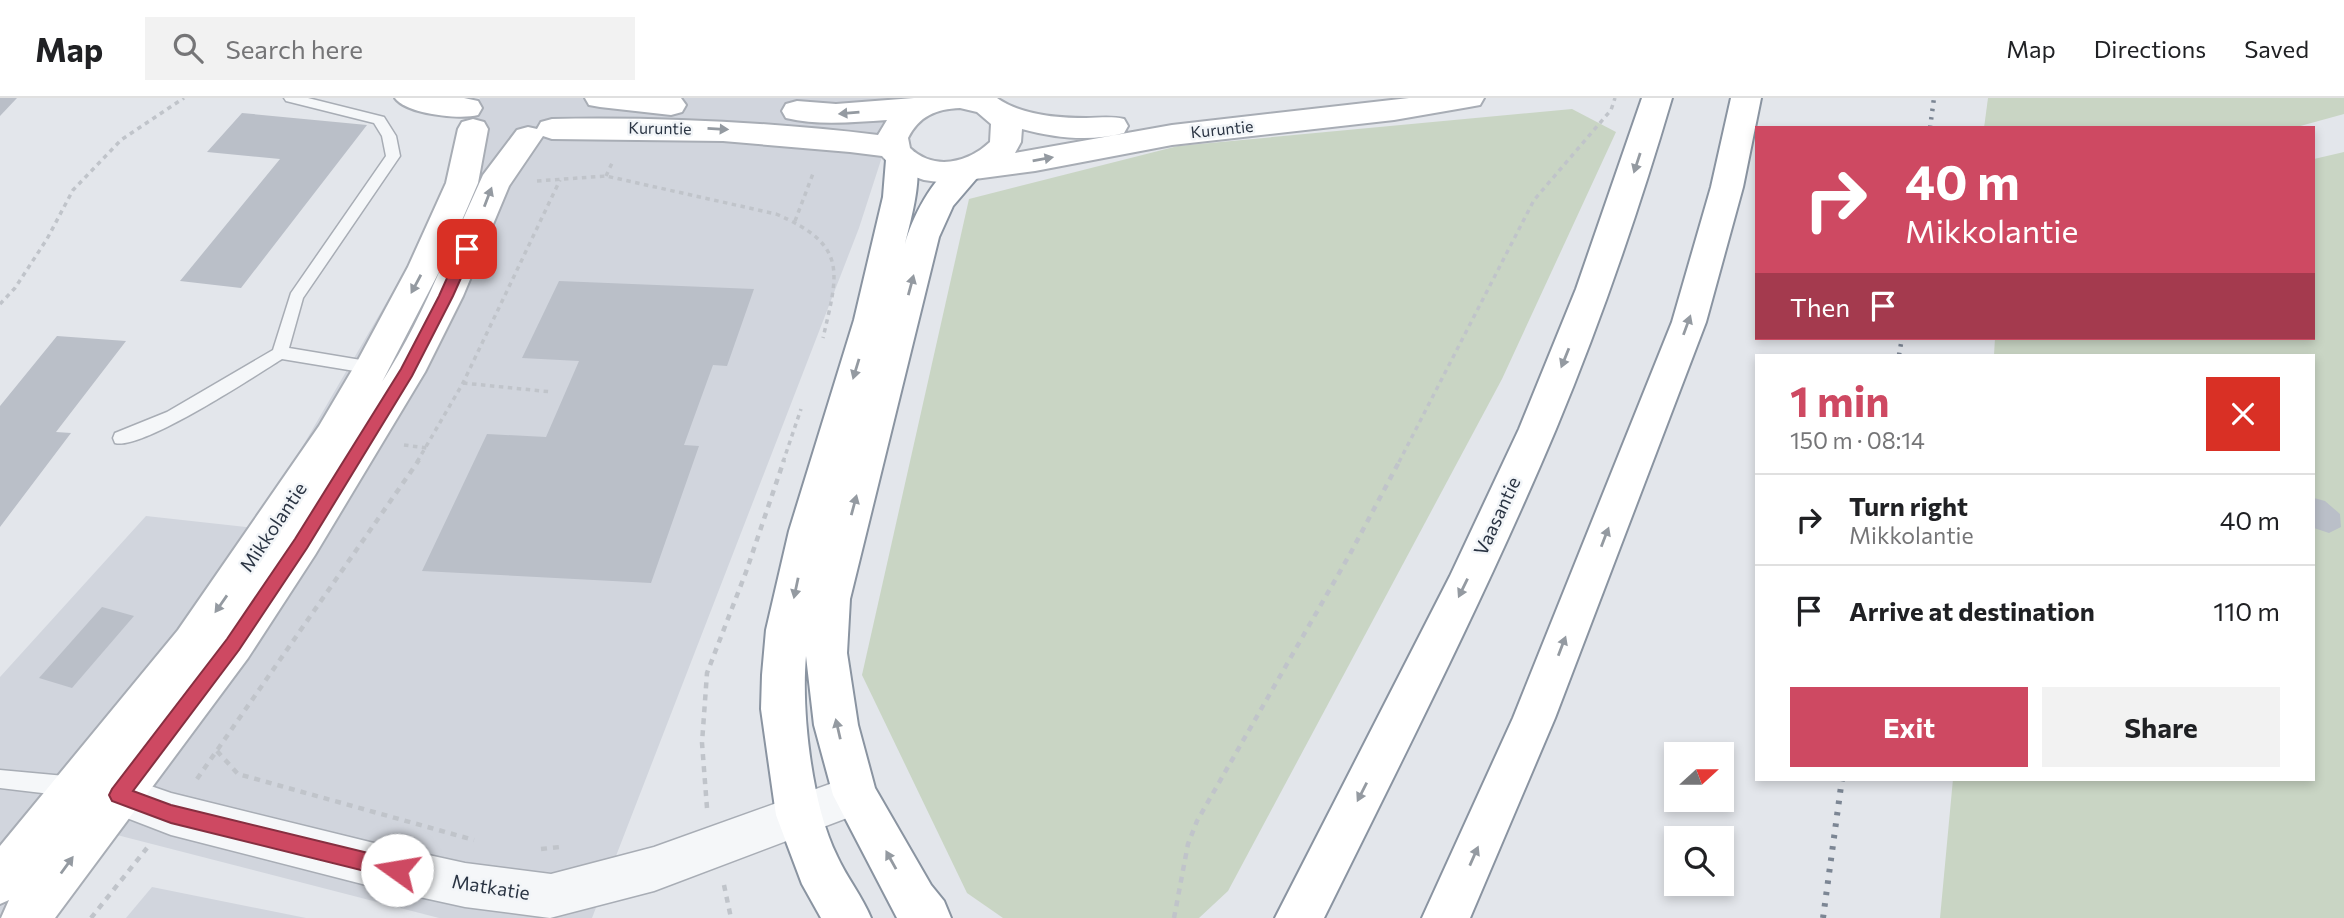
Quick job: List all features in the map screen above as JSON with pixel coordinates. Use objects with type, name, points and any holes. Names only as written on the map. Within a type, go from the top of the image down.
[{"type":"main road","name":"Kuruntie","points":[[410,98],[471,112],[487,137],[506,139],[540,133],[715,128],[816,136],[897,153]]},
{"type":"main road","name":"Mikkolantie","points":[[390,370],[446,296],[494,183],[540,133],[573,113],[580,98]]},
{"type":"main road","name":"Kuruntie","points":[[600,98],[642,103],[836,114],[917,108]]},
{"type":"main road","name":"Kuruntie","points":[[999,113],[1046,126],[1100,128],[1379,98]]},
{"type":"main road","name":"Kuruntie","points":[[971,169],[1035,161],[1172,135],[1366,113],[1469,98]]},
{"type":"main road","name":"Vaasantie","points":[[1299,918],[1517,475],[1591,295],[1657,98]]},
{"type":"main road","points":[[1446,918],[1534,718],[1689,322],[1727,187],[1746,98]]},
{"type":"main road","points":[[847,918],[818,868],[799,815],[782,709],[787,630],[818,494],[871,320],[899,197],[897,125],[917,108],[938,100],[971,99],[999,113],[1007,125],[1007,139],[993,158],[971,169],[951,184],[940,199],[923,237],[830,599],[826,653],[836,725],[855,795],[914,902],[927,918]]},
{"type":"main road","name":"Mikkolantie","points":[[0,881],[99,791],[233,645],[301,543],[390,370],[425,267],[462,183],[471,112]]},
{"type":"main road","points":[[897,153],[914,168],[930,172],[971,169]]},
{"type":"main road","name":"Mikkolantie","points":[[24,918],[99,791]]},
{"type":"street","name":"Matkatie","points":[[99,791],[171,814],[465,885],[551,896],[654,869],[855,795]]},
{"type":"lane","points":[[280,353],[296,297],[393,156],[389,136],[379,120],[291,98]]},
{"type":"lane","points":[[121,438],[173,417],[280,353],[390,370]]},
{"type":"lane","points":[[0,779],[99,791]]},
{"type":"path","points":[[0,304],[15,288],[47,239],[73,190],[121,140],[184,98]]},
{"type":"path","points":[[1174,918],[1188,844],[1197,821],[1350,554],[1453,361],[1534,200],[1611,110],[1615,98]]},
{"type":"path","points":[[535,181],[606,176],[776,214],[795,221],[820,242],[837,277],[822,343]]},
{"type":"path","points":[[91,918],[217,751],[427,448],[463,383],[561,180]]},
{"type":"path","points":[[463,383],[552,392]]},
{"type":"path","points":[[731,918],[707,808],[702,743],[707,673],[746,572],[802,407]]},
{"type":"path","points":[[217,751],[238,774],[479,842]]},
{"type":"path","points":[[533,850],[568,846]]},
{"type":"shaded area","points":[[480,98],[901,98],[859,228],[592,918],[439,918],[117,835],[46,918],[0,918],[0,677],[146,516],[255,528],[442,207],[460,138]]},
{"type":"shaded area","points":[[152,887],[306,918],[126,918]]},
{"type":"green space","points":[[1988,98],[2344,98],[2344,114],[2300,126],[1984,126]]},
{"type":"green space","points":[[1572,109],[1616,132],[1502,379],[1228,891],[1199,918],[1003,918],[967,893],[862,675],[969,199],[1178,146]]},
{"type":"green space","points":[[2344,152],[2344,918],[1940,918],[1953,781],[2315,781],[2315,354],[1994,354],[1995,340],[2315,340],[2315,159]]},
{"type":"building","points":[[0,98],[17,98],[0,116]]},
{"type":"building","points":[[242,113],[367,125],[241,288],[180,281],[280,159],[207,152]]},
{"type":"building","points":[[559,281],[754,289],[727,366],[713,365],[684,445],[699,446],[651,583],[422,571],[487,434],[546,437],[579,361],[522,358]]},
{"type":"building","points":[[57,336],[126,341],[56,432],[71,433],[0,527],[0,406]]},
{"type":"building","points":[[2315,498],[2325,501],[2340,514],[2341,527],[2329,533],[2315,528]]},
{"type":"building","points":[[102,607],[134,616],[72,688],[39,678]]},
{"type":"railway","points":[[1930,126],[1934,98]]},
{"type":"railway","points":[[1899,354],[1902,340]]},
{"type":"railway","points":[[1823,918],[1842,781]]},
{"type":"route","points":[[397,870],[171,814],[119,795],[233,645],[301,543],[407,372],[467,249]]}]
